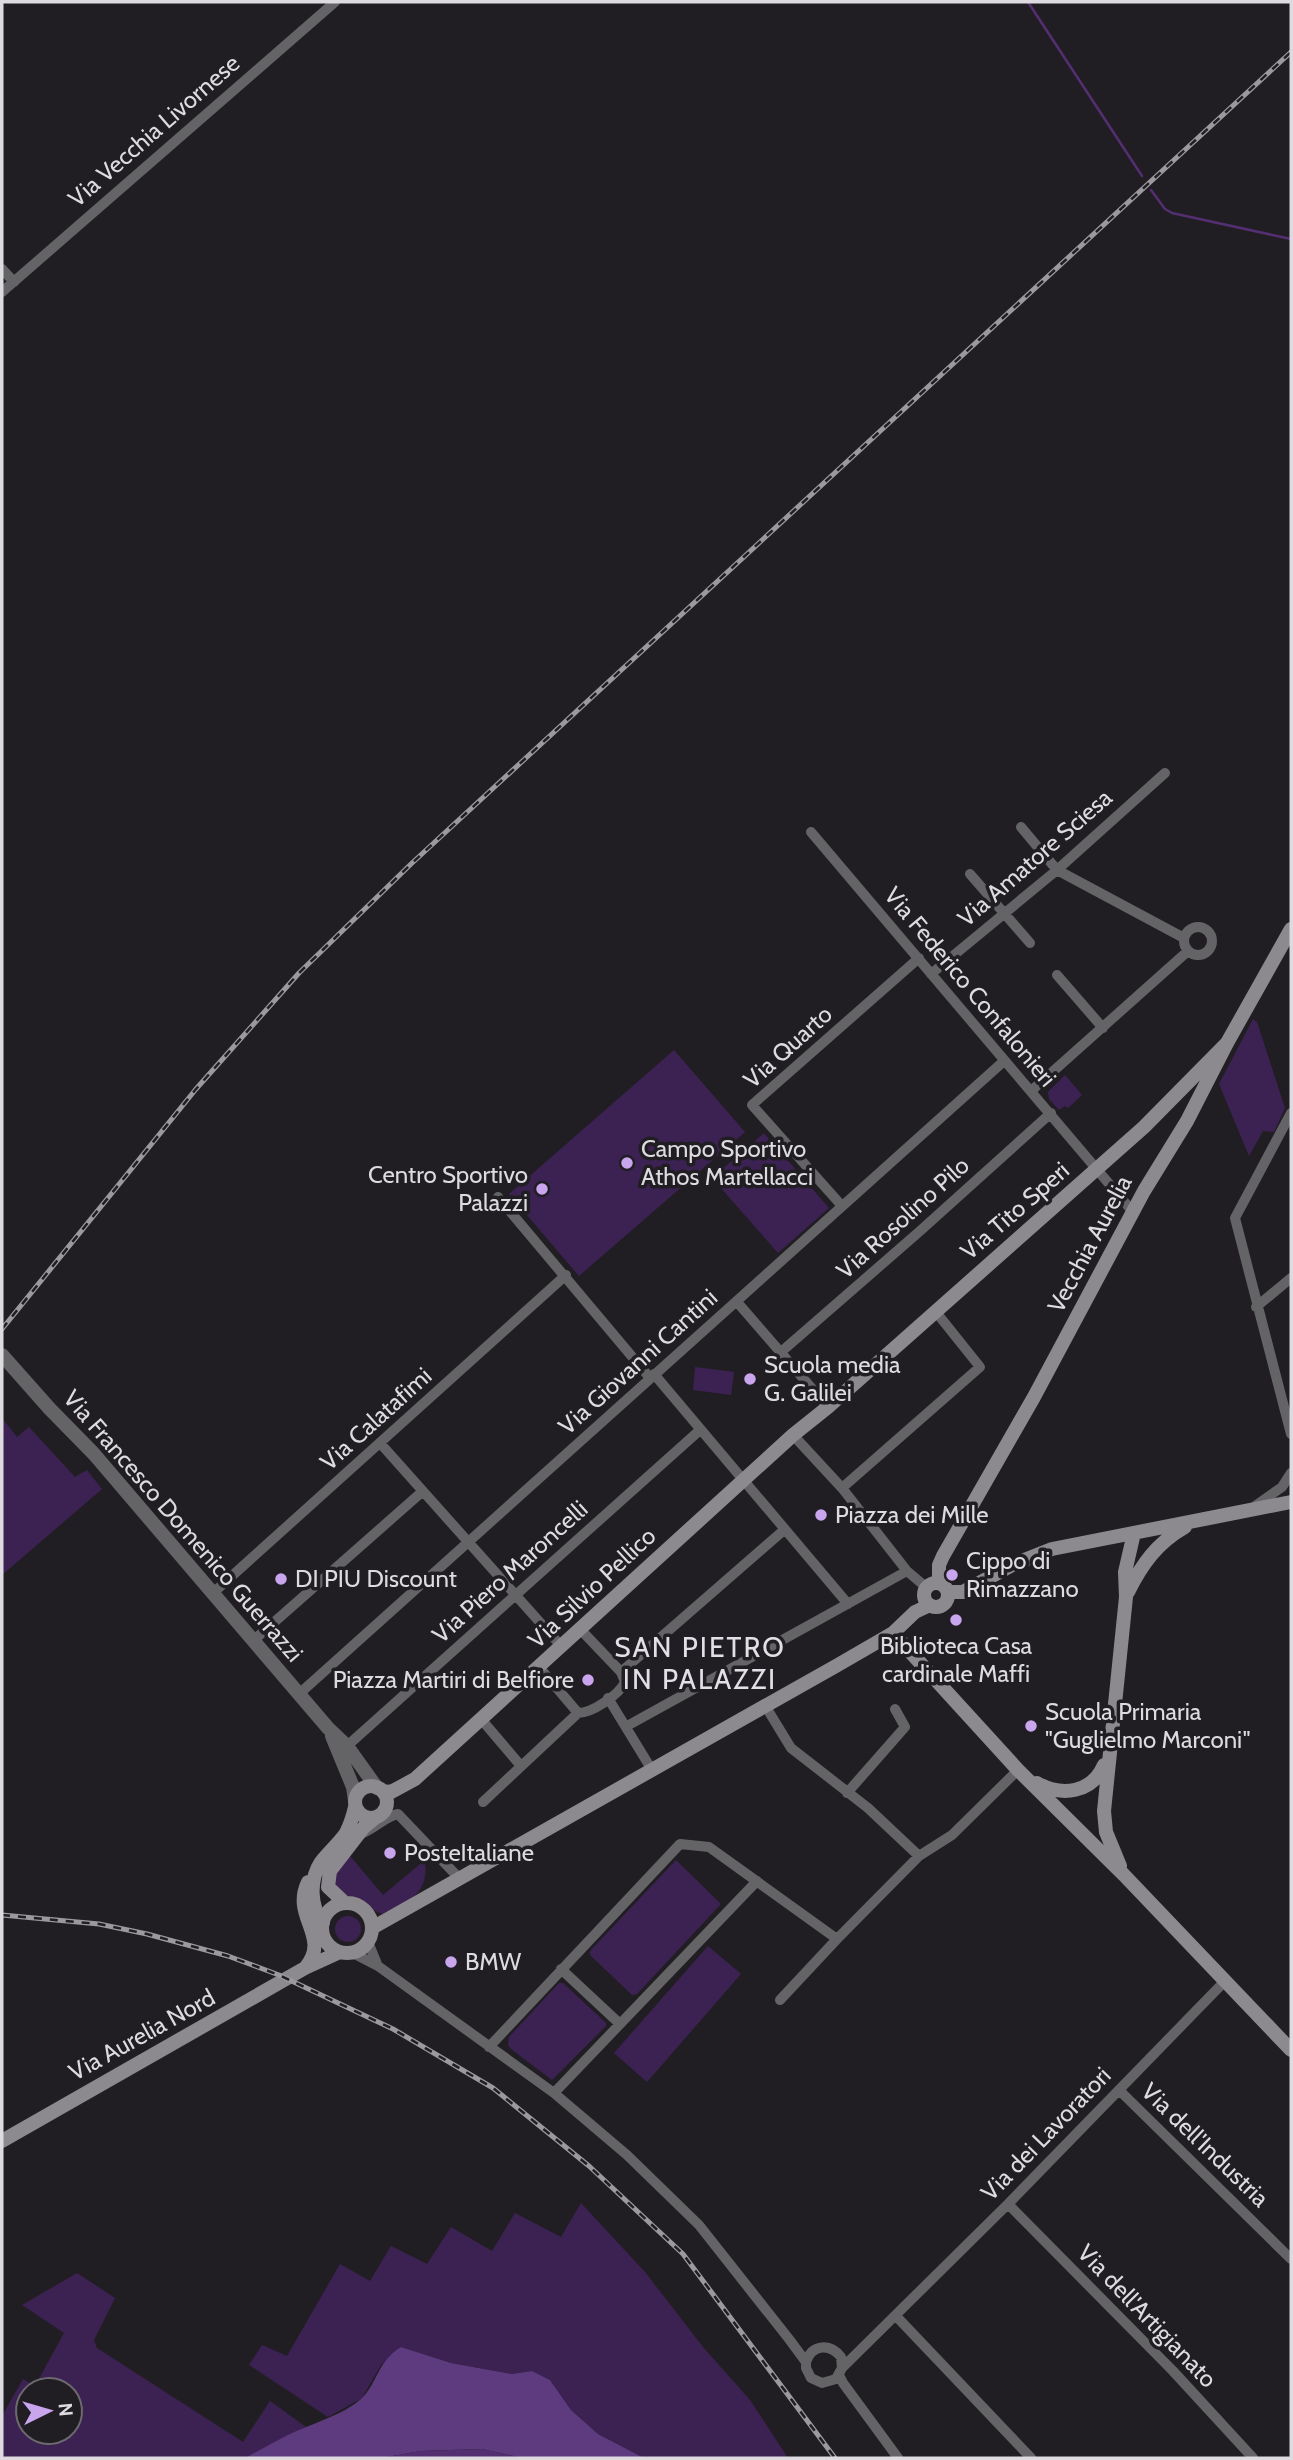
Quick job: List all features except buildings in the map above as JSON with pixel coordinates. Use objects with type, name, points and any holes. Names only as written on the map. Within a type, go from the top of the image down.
[{"type":"main road","name":"Vecchia Aurelia","points":[[930,1605],[925,1597],[938,1587],[939,1565],[943,1556],[1034,1397],[1133,1212],[1187,1121],[1291,929]]},
{"type":"main road","name":"Via Tito Speri","points":[[828,1407],[1098,1168],[1227,1043]]},
{"type":"main road","points":[[1165,1105],[1181,1104],[1187,1121]]},
{"type":"main road","name":"Via Silvio Pellico","points":[[379,1790],[391,1792],[415,1779],[793,1435],[828,1407]]},
{"type":"main road","points":[[938,1587],[963,1591],[1032,1555],[1291,1502]]},
{"type":"main road","points":[[1126,1597],[1140,1568],[1169,1536],[1196,1521]]},
{"type":"main road","points":[[1136,1533],[1142,1554],[1140,1568]]},
{"type":"main road","points":[[1124,1875],[1106,1832],[1104,1811],[1126,1597],[1125,1572],[1136,1533]]},
{"type":"main road","points":[[345,1903],[331,1909],[323,1923],[323,1931],[328,1944],[346,1952],[358,1951],[370,1935],[459,1878],[893,1633],[915,1612],[930,1605],[944,1605],[948,1599],[938,1587]]},
{"type":"main road","points":[[893,1633],[1018,1770],[1124,1875],[1291,2050]]},
{"type":"main road","points":[[1018,1770],[1040,1785],[1069,1791],[1094,1783],[1108,1756]]},
{"type":"main road","points":[[305,1968],[316,1952],[303,1906],[304,1891],[319,1865],[345,1834],[363,1789],[372,1786],[379,1790],[386,1806],[358,1835],[328,1877],[328,1888],[345,1903],[361,1907],[367,1913],[370,1935]]},
{"type":"main road","points":[[355,1804],[361,1815],[376,1817]]},
{"type":"main road","points":[[319,1865],[312,1893],[315,1910],[323,1923]]},
{"type":"main road","name":"Via Aurelia Nord","points":[[2,2141],[305,1968],[346,1952]]},
{"type":"street","name":"Via Vecchia Livornese","points":[[2,292],[335,2]]},
{"type":"street","points":[[2,269],[14,282]]},
{"type":"street","name":"Via Amatore Sciesa","points":[[932,974],[1058,870],[1165,773]]},
{"type":"street","points":[[1021,827],[1058,870],[1184,938],[1188,951],[1197,955],[1206,953],[1212,946],[1212,936],[1206,929],[1197,926],[1189,930],[1184,938]]},
{"type":"street","name":"Via Federico Confalonieri","points":[[811,832],[1133,1212]]},
{"type":"street","points":[[970,874],[1030,943]]},
{"type":"street","points":[[1031,1091],[1188,951]]},
{"type":"street","name":"Via Quarto","points":[[842,1206],[752,1105],[919,958]]},
{"type":"street","points":[[1057,975],[1103,1028]]},
{"type":"street","name":"Via Giovanni Cantini","points":[[299,1694],[1004,1061]]},
{"type":"street","name":"Via Rosolino Pilo","points":[[781,1352],[1051,1113]]},
{"type":"street","points":[[1291,1118],[1235,1218],[1291,1434]]},
{"type":"street","points":[[498,1197],[848,1604]]},
{"type":"street","name":"Via Calatafimi","points":[[213,1593],[566,1275]]},
{"type":"street","points":[[1256,1307],[1291,1278]]},
{"type":"street","points":[[737,1302],[828,1407]]},
{"type":"street","points":[[842,1488],[981,1367],[936,1312]]},
{"type":"street","name":"Via Francesco Domenico Guerrazzi","points":[[2,1355],[94,1454],[328,1728],[347,1746],[379,1790]]},
{"type":"street","name":"Via Piero Maroncelli","points":[[347,1746],[700,1430]]},
{"type":"street","points":[[793,1435],[842,1488],[907,1572],[938,1587]]},
{"type":"street","points":[[380,1443],[562,1646]]},
{"type":"street","points":[[1249,1510],[1282,1487],[1291,1473]]},
{"type":"street","points":[[254,1640],[423,1491]]},
{"type":"street","points":[[621,1672],[784,1530]]},
{"type":"street","points":[[627,1726],[907,1572]]},
{"type":"street","points":[[483,1802],[578,1713],[586,1712],[624,1686],[621,1672],[580,1629]]},
{"type":"street","points":[[539,1667],[578,1713]]},
{"type":"street","points":[[608,1698],[652,1770]]},
{"type":"street","points":[[765,1707],[790,1748],[867,1808],[919,1856]]},
{"type":"street","points":[[847,1793],[905,1727],[895,1709]]},
{"type":"street","points":[[481,1719],[521,1766]]},
{"type":"street","name":"Via Francesco Domenico Guerrazzi","points":[[328,1728],[353,1787],[355,1804]]},
{"type":"street","points":[[780,2000],[919,1856],[953,1835],[1018,1770]]},
{"type":"street","points":[[358,1835],[372,1830],[391,1815],[398,1814],[407,1820],[459,1878]]},
{"type":"street","points":[[489,2048],[680,1844],[709,1847],[837,1939]]},
{"type":"street","points":[[554,2093],[757,1881]]},
{"type":"street","points":[[370,1935],[378,1966]]},
{"type":"street","points":[[346,1952],[378,1966],[554,2093],[627,2155],[699,2225],[806,2362]]},
{"type":"street","points":[[561,1969],[620,2024]]},
{"type":"street","name":"Via dei Lavoratori","points":[[841,2372],[1225,1981]]},
{"type":"street","name":"Via dell'Industria","points":[[1119,2090],[1291,2259]]},
{"type":"street","name":"Via dell'Artigianato","points":[[1008,2204],[1173,2371],[1254,2458]]},
{"type":"street","points":[[896,2316],[1031,2458]]},
{"type":"street","points":[[789,2339],[817,2348],[850,2351],[863,2349]]},
{"type":"street","points":[[817,2348],[808,2356],[806,2362],[811,2378],[816,2382],[828,2383],[849,2391]]},
{"type":"street","points":[[833,2349],[841,2357],[841,2372],[849,2391],[898,2458]]},
{"type":"street","points":[[828,2383],[841,2372]]},
{"type":"shaded area","points":[[1253,1019],[1257,1022],[1285,1108],[1274,1132],[1263,1131],[1249,1156],[1219,1084]]},
{"type":"shaded area","name":"Campo Sportivo Athos Martellacci","points":[[674,1050],[745,1132],[579,1276],[509,1194]]},
{"type":"shaded area","points":[[1065,1075],[1082,1095],[1068,1108],[1065,1106],[1059,1110],[1049,1099],[1048,1092]]},
{"type":"shaded area","points":[[764,1133],[829,1208],[778,1253],[712,1178]]},
{"type":"shaded area","points":[[695,1367],[734,1372],[731,1395],[693,1390]]},
{"type":"shaded area","points":[[2,1418],[17,1437],[29,1427],[75,1477],[87,1470],[102,1489],[2,1575]]},
{"type":"shaded area","points":[[350,1856],[383,1895],[425,1860],[421,1889],[409,1900],[383,1914],[380,1913],[363,1901],[335,1890],[333,1872]]},
{"type":"shaded area","points":[[676,1860],[720,1905],[637,1994],[632,1995],[590,1955],[590,1951]]},
{"type":"shaded area","points":[[348,1916],[357,1920],[361,1929],[357,1938],[348,1942],[339,1938],[335,1929],[339,1920]]},
{"type":"shaded area","points":[[708,1946],[741,1974],[647,2082],[614,2053]]},
{"type":"shaded area","points":[[559,1983],[563,1983],[606,2023],[606,2026],[552,2080],[508,2045],[509,2037]]},
{"type":"shaded area","points":[[581,2203],[645,2272],[703,2347],[750,2400],[788,2458],[644,2458],[598,2434],[571,2410],[550,2380],[532,2371],[512,2374],[451,2363],[401,2347],[381,2365],[362,2398],[328,2417],[249,2365],[262,2345],[287,2356],[340,2264],[370,2281],[391,2246],[427,2264],[451,2227],[492,2251],[515,2213],[561,2237]]},
{"type":"shaded area","points":[[77,2273],[115,2298],[94,2340],[97,2348],[243,2442],[270,2401],[306,2427],[245,2458],[2,2458],[2,2416],[14,2395],[14,2446],[84,2446],[84,2376],[40,2376],[64,2333],[22,2305]]},
{"type":"shaded area","points":[[401,2347],[451,2363],[512,2374],[532,2371],[550,2380],[571,2410],[598,2434],[644,2458],[522,2458],[482,2449],[421,2451],[381,2458],[245,2458],[355,2404],[367,2392],[387,2359]]},
{"type":"shaded area","points":[[482,2449],[522,2458],[381,2458],[421,2451]]},
{"type":"waterway","points":[[1028,2],[1142,176]]},
{"type":"waterway","points":[[1151,190],[1165,209],[1172,213],[1291,239]]},
{"type":"railway","points":[[2,1329],[196,1089],[299,973],[411,864],[1291,52]]},
{"type":"railway","points":[[2,1915],[99,1924],[228,1956],[279,1975],[393,2029],[493,2088],[589,2166],[683,2254],[835,2458]]},
{"type":"place","name":"Campo Sportivo Athos Martellacci","points":[[627,1163]]},
{"type":"place","name":"Centro Sportivo Palazzi","points":[[542,1189]]},
{"type":"place","name":"Scuola media G. Galilei","points":[[750,1379]]},
{"type":"place","name":"Piazza dei Mille","points":[[821,1515]]},
{"type":"place","name":"Cippo di Rimazzano","points":[[952,1575]]},
{"type":"place","name":"DI PIU Discount","points":[[281,1579]]},
{"type":"place","name":"Biblioteca Casa cardinale Maffi","points":[[956,1620]]},
{"type":"place","name":"Piazza Martiri di Belfiore","points":[[588,1680]]},
{"type":"place","name":"Scuola Primaria \"Guglielmo Marconi\"","points":[[1031,1726]]},
{"type":"place","name":"PosteItaliane","points":[[390,1853]]},
{"type":"place","name":"BMW","points":[[451,1962]]},
{"type":"district","name":"SAN PIETRO IN PALAZZI","points":[[700,1663]]}]
